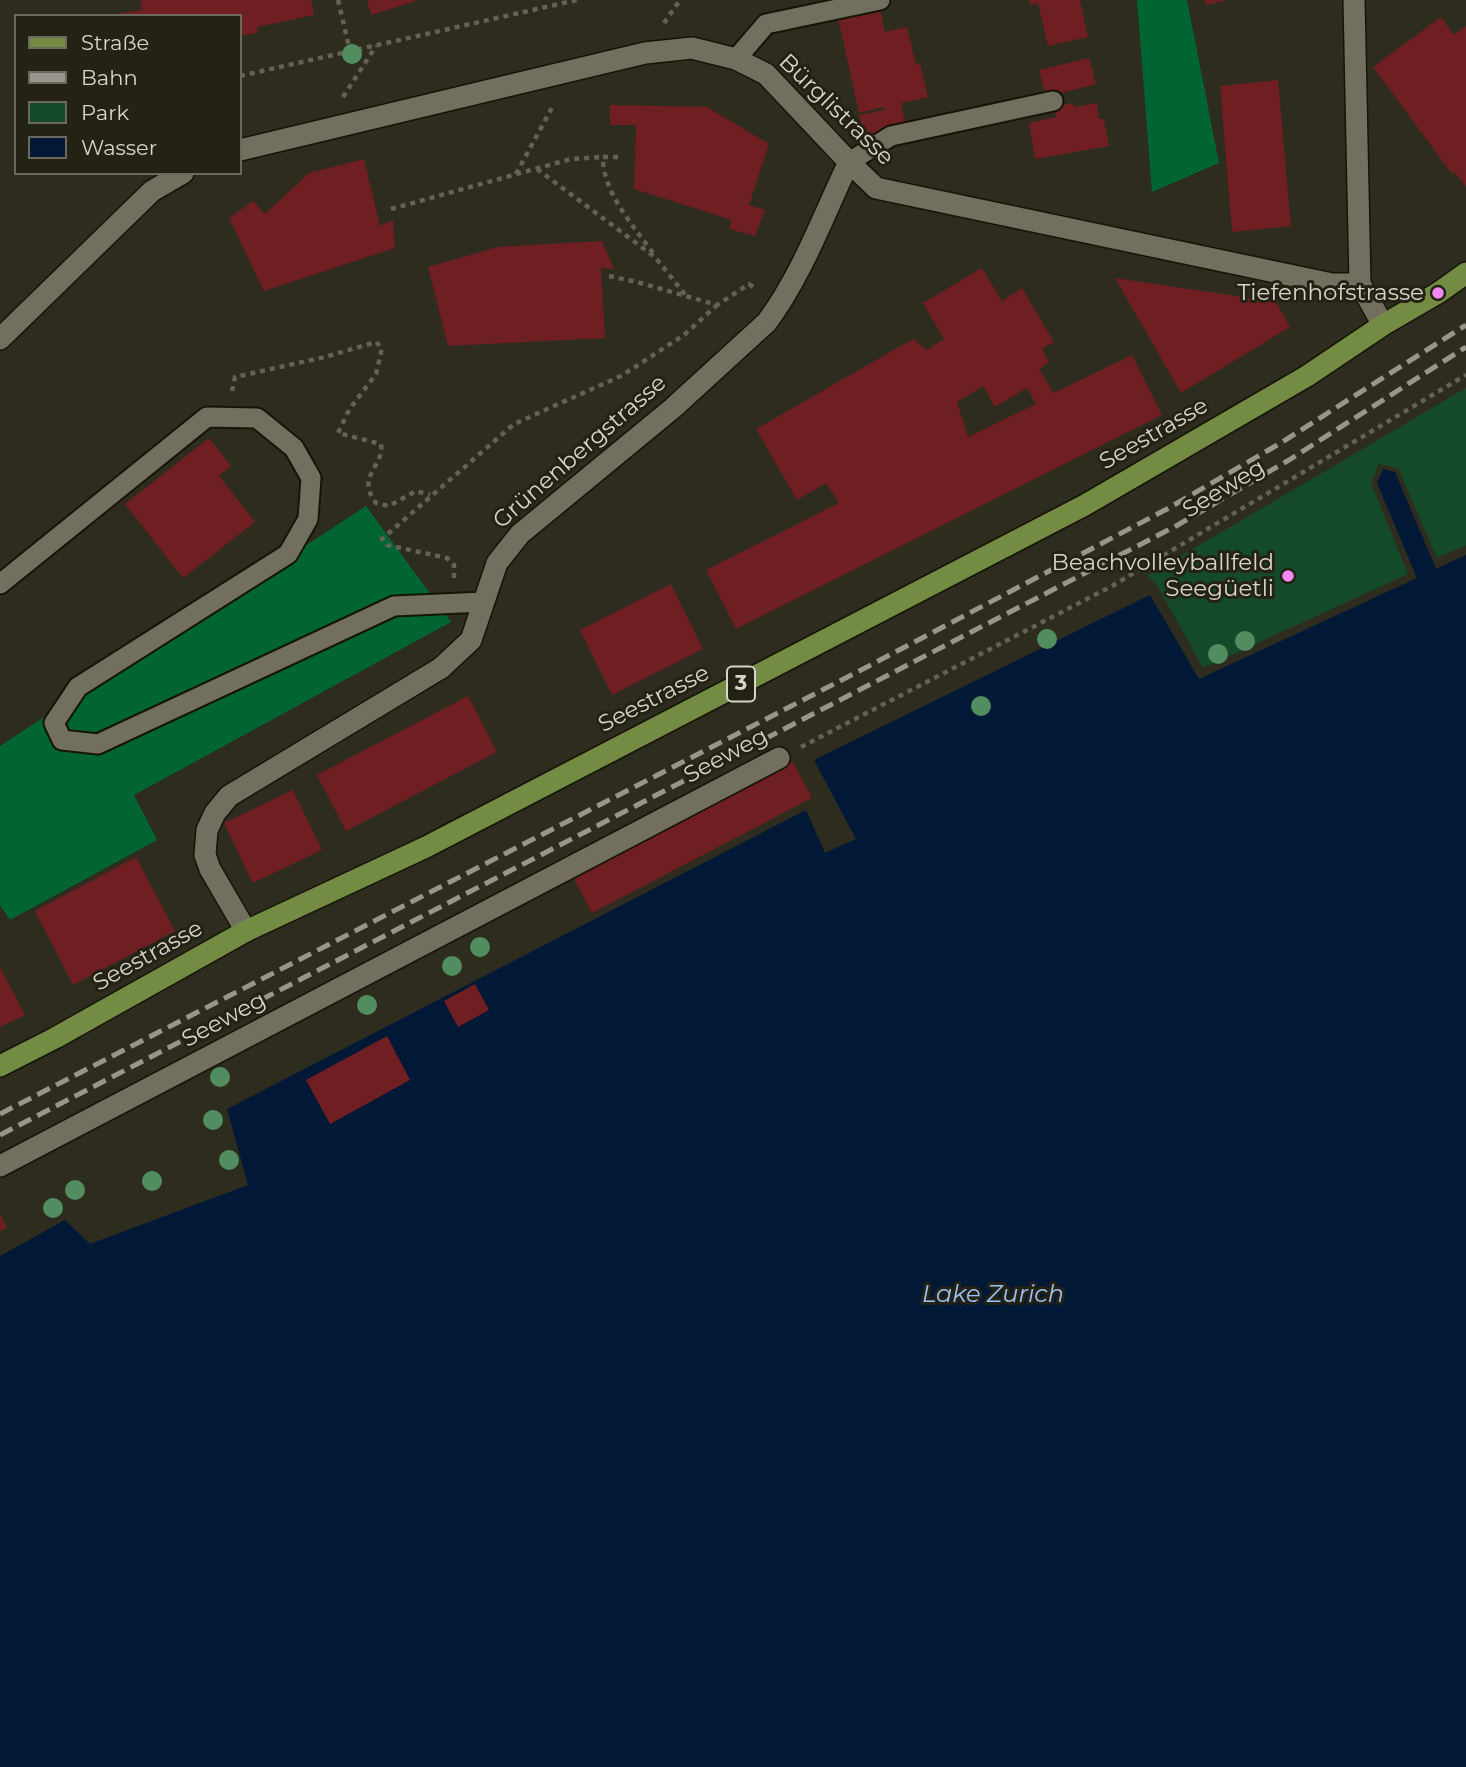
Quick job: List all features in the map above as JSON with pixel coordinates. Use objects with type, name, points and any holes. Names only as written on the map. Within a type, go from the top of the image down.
[{"type":"main road","name":"Seestrasse","points":[[0,1066],[246,931],[426,847],[1085,505],[1307,376],[1466,273]]},
{"type":"street","points":[[1354,0],[1360,284],[1383,325]]},
{"type":"street","name":"Bürglistrasse","points":[[242,150],[645,53],[692,48],[736,59],[766,74],[876,188],[1332,284],[1360,284]]},
{"type":"street","name":"Grünenbergstrasse","points":[[246,931],[210,869],[205,855],[207,830],[215,813],[229,796],[440,668],[471,640],[497,562],[520,534],[673,408],[768,322],[797,272],[849,162]]},
{"type":"street","points":[[0,339],[152,191],[180,175]]},
{"type":"street","name":"Seeweg","points":[[0,1166],[779,758]]},
{"type":"lane","points":[[736,59],[766,24],[880,0]]},
{"type":"lane","points":[[849,162],[891,136],[1053,101]]},
{"type":"lane","points":[[0,584],[207,417],[257,418],[294,448],[311,478],[308,519],[288,554],[78,687],[54,723],[62,740],[98,744],[394,606],[484,602]]},
{"type":"path","points":[[338,0],[350,51]]},
{"type":"path","points":[[242,76],[577,0]]},
{"type":"path","points":[[320,131],[377,45]]},
{"type":"path","points":[[516,174],[573,70]]},
{"type":"path","points":[[603,157],[603,166],[614,197],[655,257],[687,297]]},
{"type":"path","points":[[391,209],[571,159],[618,158]]},
{"type":"path","points":[[536,169],[655,257]]},
{"type":"path","points":[[609,276],[717,305]]},
{"type":"path","points":[[454,603],[454,565],[447,558],[387,545],[382,539],[514,424],[621,376],[684,335],[717,305],[748,284]]},
{"type":"path","points":[[227,418],[235,377],[376,342],[382,348],[376,374],[349,411],[338,433],[381,444],[382,451],[369,475],[369,495],[376,503],[390,506],[416,491],[431,496]]},
{"type":"path","name":"Seeweg","points":[[779,758],[1112,586],[1466,375]]},
{"type":"green space","points":[[1137,0],[1187,0],[1219,163],[1152,192]]},
{"type":"green space","points":[[1466,388],[1466,545],[1437,558],[1398,468],[1379,464],[1371,483],[1408,574],[1203,668],[1157,585],[1147,576]]},
{"type":"green space","points":[[366,506],[451,622],[134,795],[157,840],[10,920],[0,905],[0,746]]},
{"type":"water","name":"Lake Zurich","points":[[1383,469],[1395,472],[1436,569],[1466,555],[1466,1767],[0,1767],[0,1256],[65,1220],[90,1244],[248,1185],[227,1109],[806,810],[825,853],[856,839],[814,760],[1150,595],[1199,679],[1417,578],[1377,483]]},
{"type":"building","points":[[140,0],[311,0],[314,15],[257,27],[258,33],[242,36],[242,14],[116,14],[142,10]]},
{"type":"building","points":[[367,0],[416,0],[416,1],[371,15]]},
{"type":"building","points":[[1029,0],[1080,0],[1088,37],[1048,46],[1038,3],[1030,5]]},
{"type":"building","points":[[1205,0],[1224,0],[1224,1],[1206,5]]},
{"type":"building","points":[[880,9],[885,32],[907,27],[916,65],[920,63],[928,97],[901,103],[906,127],[864,137],[859,115],[884,110],[883,107],[859,113],[838,18]]},
{"type":"building","points":[[1441,17],[1454,35],[1466,26],[1466,187],[1455,172],[1452,174],[1373,67]]},
{"type":"building","points":[[1089,58],[1096,84],[1046,97],[1039,70]]},
{"type":"building","points":[[1278,80],[1291,226],[1232,232],[1220,86]]},
{"type":"building","points":[[1073,103],[1074,107],[1097,103],[1099,119],[1104,119],[1109,146],[1035,159],[1029,123],[1056,117],[1054,106]]},
{"type":"building","points":[[610,105],[707,107],[769,144],[749,205],[765,210],[755,236],[729,229],[732,220],[634,189],[636,125],[610,125]]},
{"type":"building","points":[[364,159],[380,226],[393,220],[395,248],[264,291],[229,218],[253,201],[265,214],[309,173]]},
{"type":"building","points":[[602,241],[614,269],[601,268],[605,338],[448,346],[428,267],[498,247]]},
{"type":"building","points":[[982,268],[1002,301],[1022,288],[1054,342],[1042,349],[1049,362],[1039,369],[1054,393],[1132,355],[1162,415],[736,629],[706,570],[839,503],[826,483],[797,500],[756,429],[913,339],[927,350],[944,339],[923,303]],"holes":[[[983,386],[995,407],[1027,388],[1036,404],[968,437],[957,402]]]},
{"type":"building","points":[[1115,278],[1276,302],[1290,327],[1181,393]]},
{"type":"building","points":[[209,438],[231,466],[219,476],[255,522],[183,578],[125,504]]},
{"type":"building","points":[[671,584],[703,649],[612,695],[580,630]]},
{"type":"building","points":[[468,696],[497,752],[346,831],[317,775]]},
{"type":"building","points":[[793,762],[812,798],[592,913],[573,877]]},
{"type":"building","points":[[293,790],[322,850],[253,883],[224,823]]},
{"type":"building","points":[[136,857],[175,931],[73,985],[35,911]]},
{"type":"building","points":[[0,967],[25,1015],[0,1027]]},
{"type":"building","points":[[475,984],[489,1010],[458,1027],[444,1001]]},
{"type":"building","points":[[387,1036],[410,1080],[330,1124],[306,1080]]},
{"type":"building","points":[[0,1214],[7,1227],[0,1231]]},
{"type":"railway","points":[[0,1114],[865,668],[1167,509],[1279,444],[1466,325]]},
{"type":"railway","points":[[0,1135],[1176,526],[1289,460],[1466,347]]},
{"type":"place","name":"Tiefenhofstrasse","points":[[1438,293]]},
{"type":"place","name":"Beachvolleyballfeld Seegüetli","points":[[1288,576]]}]
